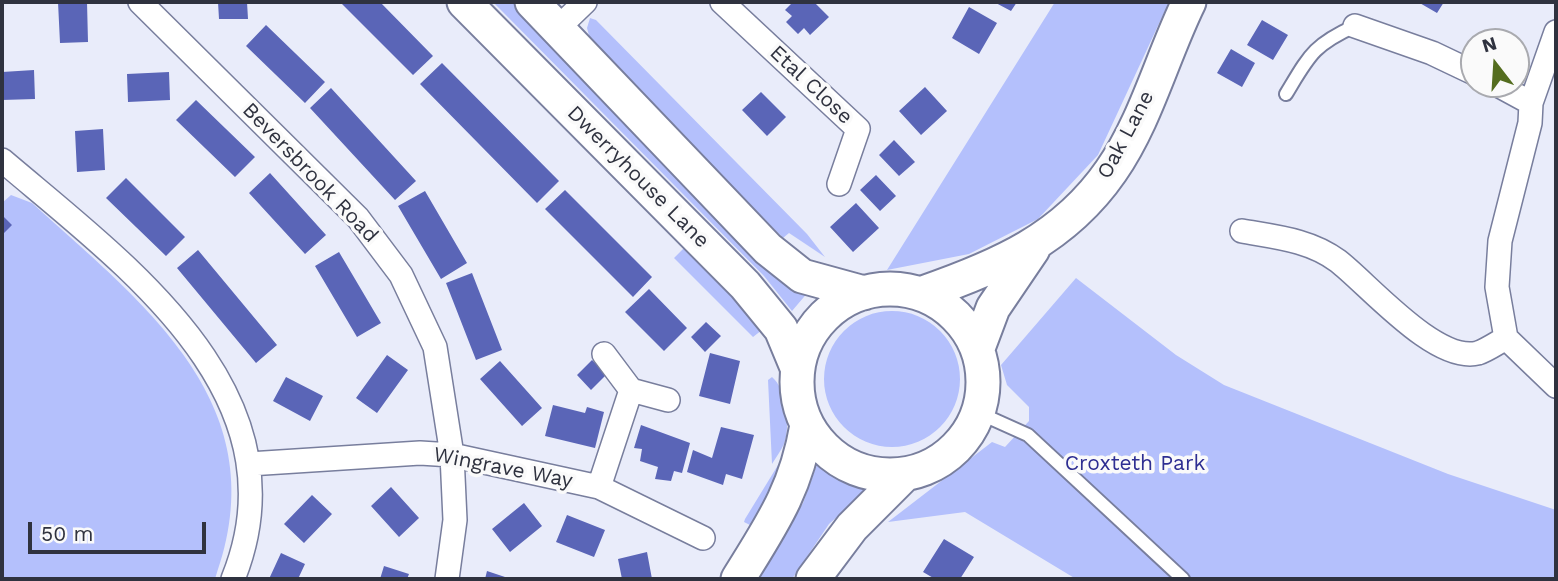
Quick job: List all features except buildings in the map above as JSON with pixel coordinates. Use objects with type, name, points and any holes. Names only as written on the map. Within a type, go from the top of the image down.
[{"type":"street","name":"Beversbrook Road","points":[[140,2],[358,218],[401,275],[435,347],[452,455],[455,520],[447,579]]},
{"type":"street","name":"Dwerryhouse Lane","points":[[464,2],[745,285],[780,329],[796,365]]},
{"type":"street","name":"Dwerryhouse Lane","points":[[532,2],[768,249],[802,275],[864,293]]},
{"type":"street","points":[[558,28],[585,2]]},
{"type":"street","name":"Etal Close","points":[[722,2],[858,129],[839,184]]},
{"type":"street","name":"Oak Lane","points":[[923,293],[972,276],[1034,247],[1075,214],[1112,171],[1142,111],[1189,2]]},
{"type":"street","points":[[1355,26],[1432,53],[1460,66]]},
{"type":"street","points":[[1556,32],[1531,103],[1530,123],[1500,242],[1497,287],[1506,338],[1556,386]]},
{"type":"street","points":[[1522,98],[1531,103]]},
{"type":"street","points":[[5,169],[124,267],[203,352],[230,400],[249,464],[248,517],[233,579]]},
{"type":"street","points":[[1242,231],[1302,242],[1337,261],[1408,326],[1450,348],[1476,354],[1506,338]]},
{"type":"street","name":"Oak Lane","points":[[978,348],[993,308],[1034,247]]},
{"type":"street","points":[[891,290],[923,293],[941,304],[965,326],[978,348],[984,380],[979,412],[959,446],[936,464],[903,476],[880,475],[849,466],[823,447],[807,425],[798,394],[796,365],[818,324],[838,305],[864,293],[891,290]]},
{"type":"street","points":[[604,354],[631,390],[668,400]]},
{"type":"street","points":[[599,487],[631,390]]},
{"type":"street","points":[[738,579],[783,506],[800,464],[807,425]]},
{"type":"street","name":"Wingrave Way","points":[[249,464],[420,453],[452,455],[599,487],[703,538]]},
{"type":"street","points":[[813,579],[852,527],[903,476]]},
{"type":"lane","points":[[1286,94],[1314,49],[1329,37],[1355,26]]},
{"type":"lane","points":[[979,412],[1027,435],[1183,579]]},
{"type":"green space","points":[[493,2],[513,2],[750,244],[809,291],[792,311],[764,276]]},
{"type":"green space","points":[[1055,2],[1169,2],[1098,155],[1038,219],[969,254],[887,270]]},
{"type":"green space","points":[[590,18],[596,20],[807,234],[825,257],[789,233],[783,238],[591,43],[587,28]]},
{"type":"green space","points":[[11,195],[32,203],[118,281],[157,322],[191,365],[216,411],[230,462],[230,517],[215,579],[2,579],[2,203]]},
{"type":"green space","points":[[690,248],[734,293],[762,330],[753,337],[674,258],[683,249]]},
{"type":"green space","name":"Croxteth Park","points":[[1076,278],[1176,355],[1224,385],[1448,474],[1556,510],[1556,579],[1076,579],[965,512],[888,522],[992,442],[1005,447],[1029,421],[1029,407],[1007,385],[1001,365]]},
{"type":"green space","points":[[892,311],[918,316],[940,331],[955,353],[960,379],[955,405],[940,427],[918,442],[892,447],[866,442],[844,427],[829,405],[824,379],[829,353],[844,331],[866,316]]},
{"type":"green space","points":[[772,377],[784,399],[787,428],[784,444],[772,464],[768,380]]},
{"type":"green space","points":[[786,452],[791,453],[754,527],[744,522],[745,519]]},
{"type":"green space","points":[[820,456],[848,476],[874,484],[829,524],[792,579],[755,579],[803,503]]}]
